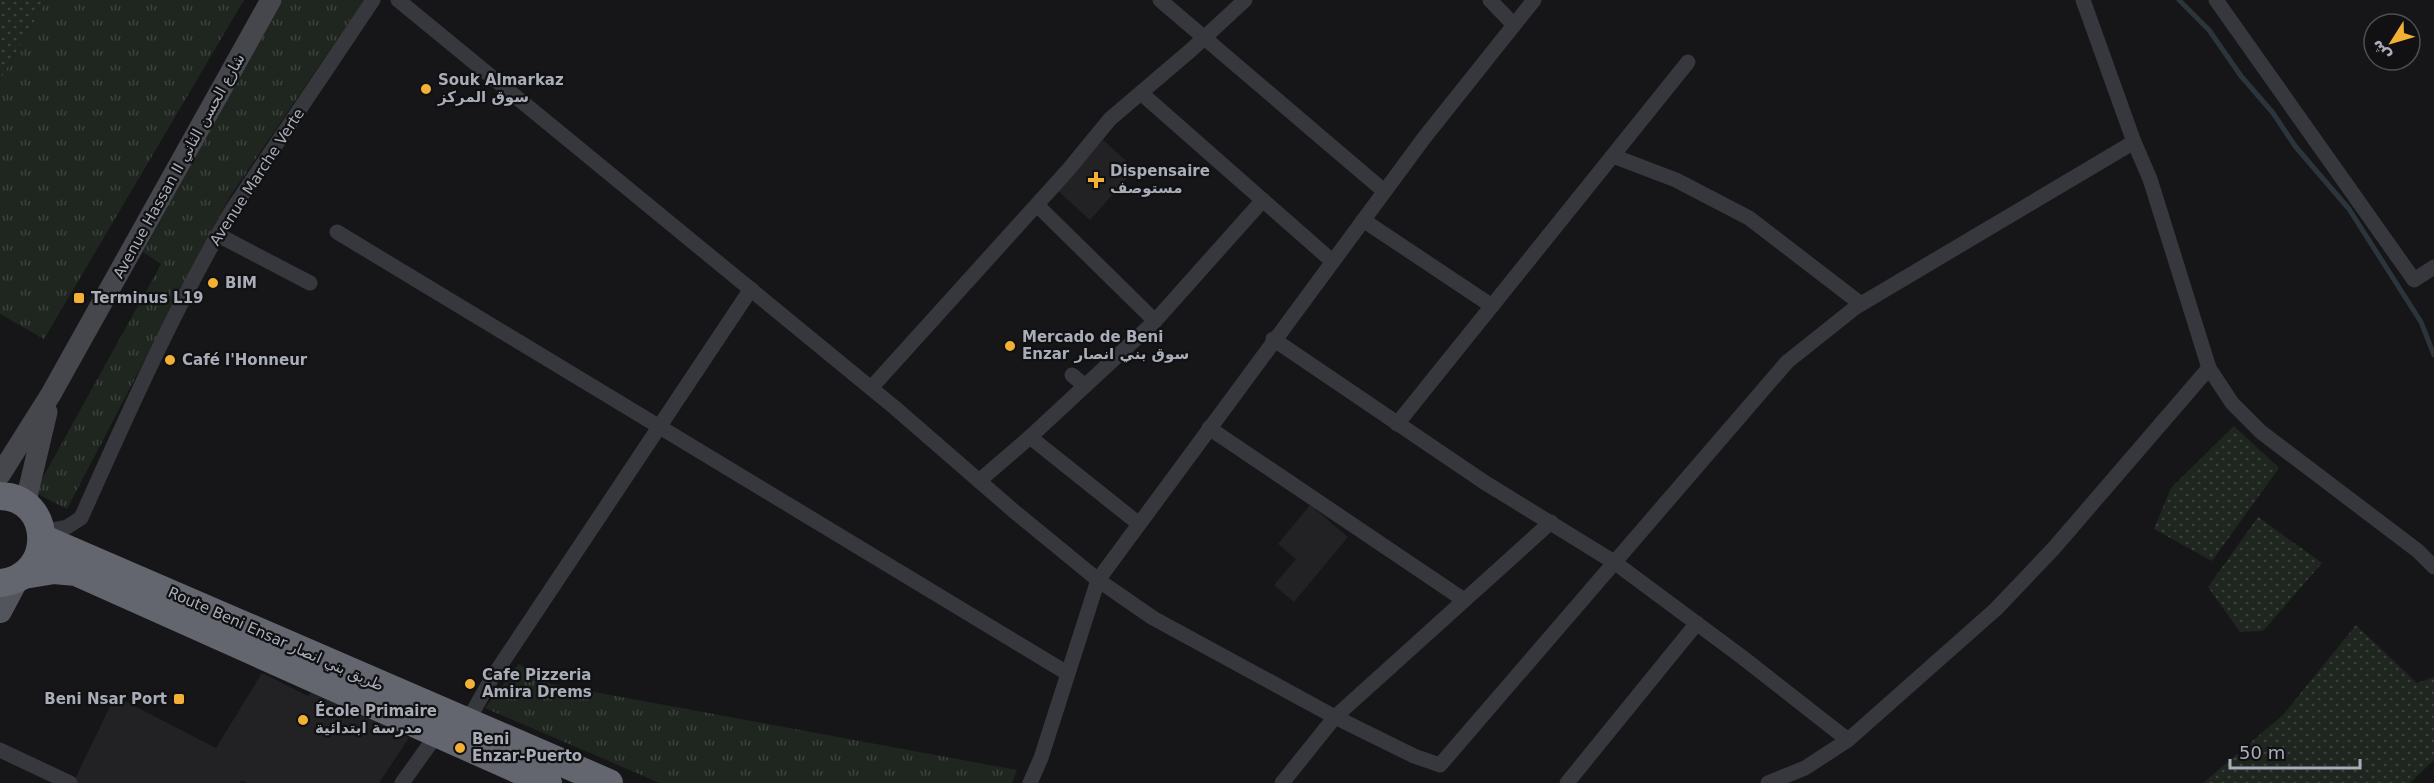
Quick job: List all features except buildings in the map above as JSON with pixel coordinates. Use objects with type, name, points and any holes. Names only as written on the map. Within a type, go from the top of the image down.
[{"type":"highway","points":[[12,500],[38,522],[41,535],[38,558],[14,579]]},
{"type":"highway","name":"Route Beni Ensar طريق بني انصار","points":[[41,535],[182,609],[225,628],[451,724],[609,783]]},
{"type":"highway","name":"Route Beni Ensar طريق بني انصار","points":[[14,579],[54,570],[76,572],[182,609]]},
{"type":"highway","name":"Route Beni Ensar طريق بني انصار","points":[[451,724],[548,783]]},
{"type":"main road","points":[[0,611],[14,579]]},
{"type":"street","name":"Avenue Hassan II شارع الحسن الثاني","points":[[0,474],[51,394],[272,0]]},
{"type":"street","name":"Avenue Marche Verte","points":[[41,535],[67,527],[81,518],[156,354],[218,235],[373,0]]},
{"type":"street","points":[[398,0],[871,388],[1098,580],[1153,618],[1335,717],[1414,756],[1440,765],[1787,362],[1861,304],[2134,142]]},
{"type":"street","points":[[1160,0],[1384,191]]},
{"type":"street","points":[[871,388],[1037,205],[1110,119],[1245,0]]},
{"type":"street","points":[[1490,0],[1514,25]]},
{"type":"street","points":[[1030,783],[1041,758],[1098,580],[1384,191],[1534,0]]},
{"type":"street","points":[[2083,0],[2134,142],[2150,178],[2209,368],[2232,403],[2261,432],[2418,551],[2434,567]]},
{"type":"street","points":[[2216,0],[2414,280],[2434,267]]},
{"type":"street","points":[[1397,424],[1688,62]]},
{"type":"street","points":[[1141,93],[1332,261]]},
{"type":"street","points":[[1613,156],[1676,180],[1749,218],[1861,304]]},
{"type":"street","points":[[979,480],[1030,437],[1155,321],[1263,200]]},
{"type":"street","points":[[1037,205],[1155,321]]},
{"type":"street","points":[[1363,220],[1492,306]]},
{"type":"street","points":[[337,232],[1067,673]]},
{"type":"street","points":[[218,235],[310,283]]},
{"type":"street","points":[[402,783],[451,724],[540,605],[751,289]]},
{"type":"street","points":[[1274,339],[1484,483],[1614,562],[1848,740]]},
{"type":"street","points":[[1768,783],[1804,768],[1848,740],[1996,609],[2055,548],[2209,368]]},
{"type":"street","points":[[1072,375],[1085,386]]},
{"type":"street","name":"Avenue Hassan II شارع الحسن الثاني","points":[[12,500],[51,394]]},
{"type":"street","points":[[1209,428],[1464,600]]},
{"type":"street","points":[[1030,437],[1139,524]]},
{"type":"street","points":[[1282,783],[1335,717],[1551,522]]},
{"type":"street","points":[[1567,783],[1697,623]]},
{"type":"street","points":[[0,750],[70,783]]},
{"type":"shaded area","name":"Dispensaire مستوصف","points":[[1103,140],[1135,169],[1090,220],[1058,191]]},
{"type":"shaded area","points":[[1310,505],[1348,537],[1294,602],[1274,585],[1296,559],[1278,544]]},
{"type":"shaded area","name":"École Primaire مدرسة ابتدائية","points":[[262,673],[308,696],[314,690],[409,738],[379,783],[247,783],[242,780],[240,783],[73,783],[115,696],[216,748]]},
{"type":"green space","points":[[0,0],[47,0],[0,80]]},
{"type":"green space","points":[[47,0],[244,0],[44,339],[0,314],[0,80]]},
{"type":"green space","points":[[281,0],[364,0],[229,198],[67,509],[38,494],[41,481],[161,264],[143,252]]},
{"type":"green space","points":[[2234,426],[2279,468],[2212,561],[2154,529],[2171,488]]},
{"type":"green space","points":[[2258,517],[2322,563],[2263,631],[2240,632],[2208,587]]},
{"type":"green space","points":[[2356,625],[2417,683],[2434,677],[2434,760],[2410,783],[2203,783],[2283,715]]},
{"type":"green space","points":[[519,664],[551,684],[1017,770],[1012,783],[660,783],[485,708]]},
{"type":"waterway","points":[[2179,0],[2209,30],[2241,76],[2273,113],[2295,146],[2349,209],[2421,322],[2434,355]]},
{"type":"place","name":"Souk Almarkaz سوق المركز","points":[[426,89]]},
{"type":"place","name":"Dispensaire مستوصف","points":[[1096,180]]},
{"type":"place","name":"BIM","points":[[213,283]]},
{"type":"place","name":"Terminus L19","points":[[79,298]]},
{"type":"place","name":"Mercado de Beni Enzar سوق بني انصار","points":[[1010,346]]},
{"type":"place","name":"Café l'Honneur","points":[[170,360]]},
{"type":"place","name":"Cafe Pizzeria Amira Drems","points":[[470,684]]},
{"type":"place","name":"Beni Nsar Port","points":[[179,699]]},
{"type":"place","name":"École Primaire مدرسة ابتدائية","points":[[303,720]]},
{"type":"place","name":"Beni Enzar-Puerto","points":[[460,748]]}]
